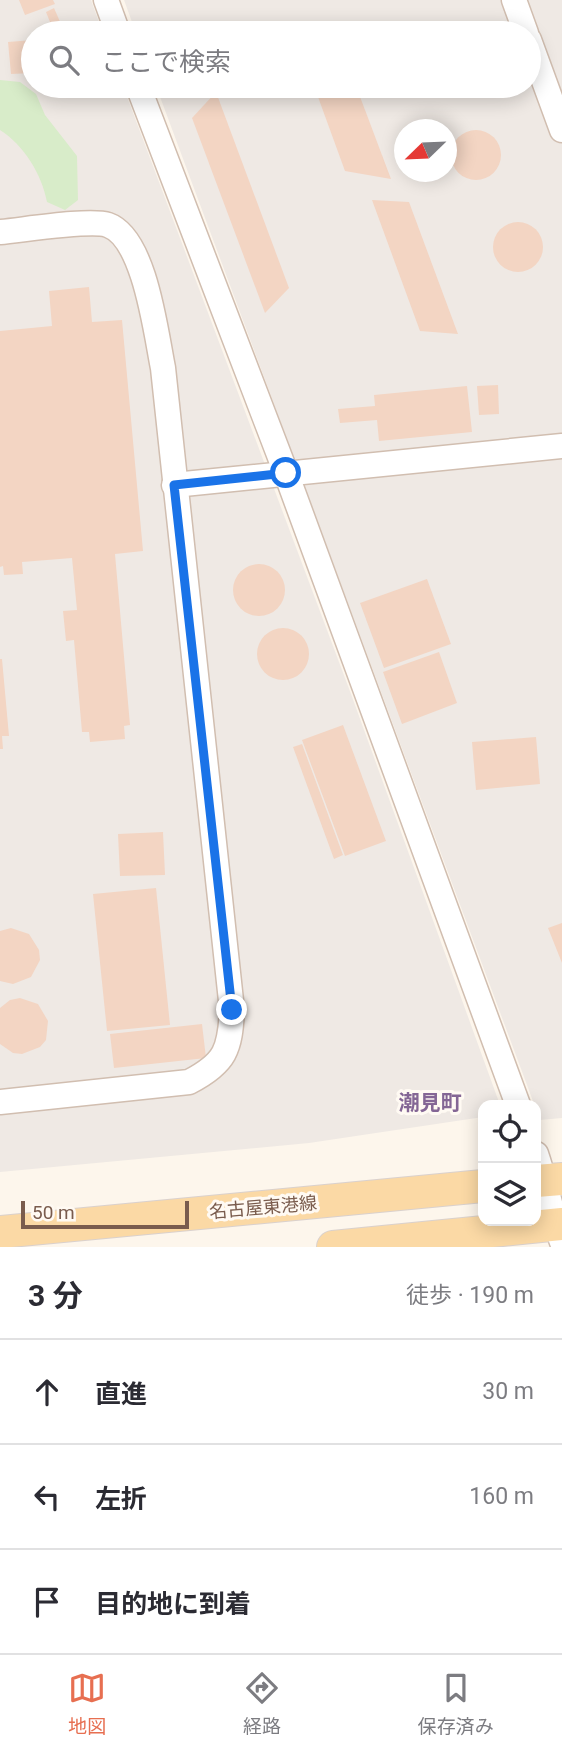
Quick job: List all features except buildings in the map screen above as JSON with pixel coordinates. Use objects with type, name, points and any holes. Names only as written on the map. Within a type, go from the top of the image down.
[{"type":"main road","name":"名古屋東港線","points":[[0,1232],[478,1186]]},
{"type":"main road","points":[[333,1247],[560,1230]]},
{"type":"street","points":[[106,0],[114,21]]},
{"type":"street","points":[[514,0],[522,21]]},
{"type":"street","points":[[541,73],[562,130]]},
{"type":"street","points":[[143,98],[286,473],[516,1100]]},
{"type":"street","points":[[0,232],[91,224],[110,226],[125,239],[139,264],[148,289],[163,368],[232,1010],[231,1038],[222,1058],[206,1073],[189,1082],[0,1102]]},
{"type":"street","points":[[174,485],[562,446]]},
{"type":"street","points":[[545,1174],[560,1230]]},
{"type":"shaded area","points":[[0,0],[91,0],[99,21],[21,21],[21,98],[128,98],[351,694],[498,1100],[478,1100],[478,1118],[309,1143],[0,1172]]},
{"type":"shaded area","points":[[124,0],[562,0],[562,1118],[541,1120],[541,1100],[533,1100],[160,98],[541,98],[541,21],[132,21]]},
{"type":"green space","points":[[0,80],[20,82],[21,98],[38,98],[45,115],[77,156],[78,200],[65,210],[47,202],[41,181],[31,162],[17,144],[0,130]]},
{"type":"district","name":"潮見町","points":[[430,1103]]},
{"type":"route","points":[[232,1010],[174,485],[286,473]]}]
